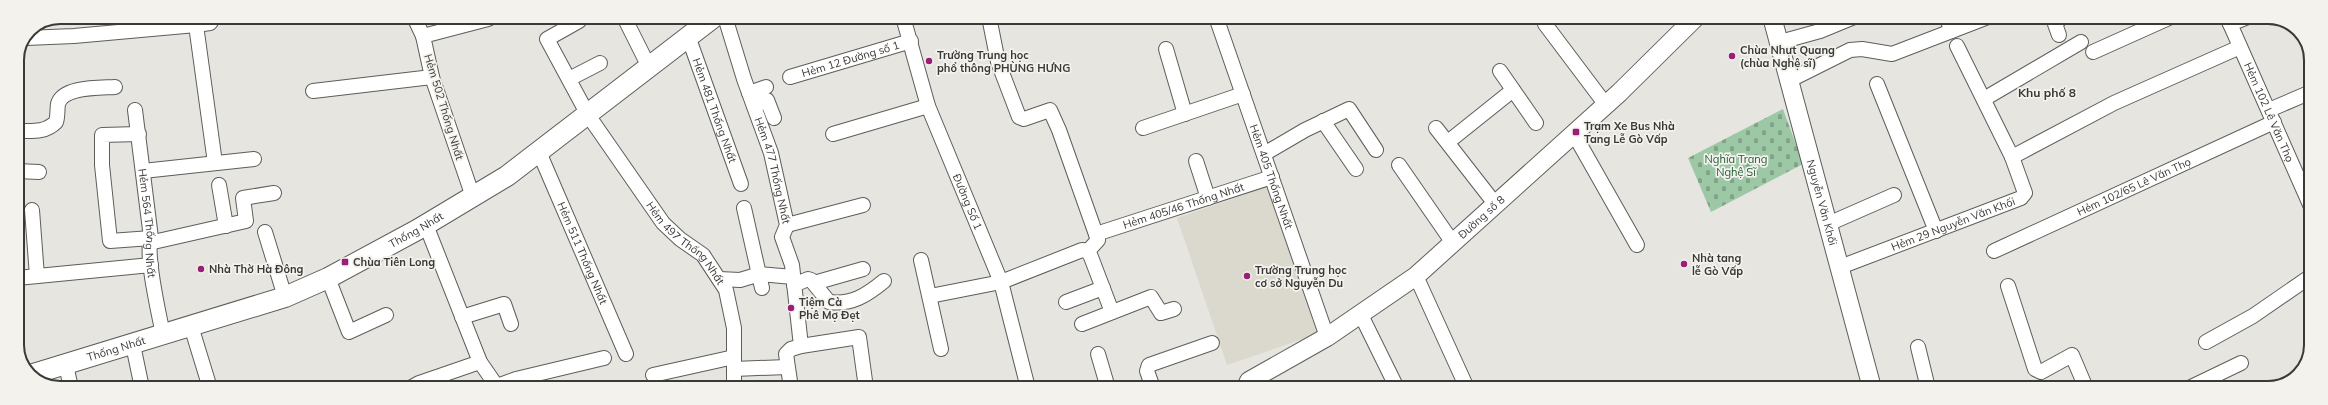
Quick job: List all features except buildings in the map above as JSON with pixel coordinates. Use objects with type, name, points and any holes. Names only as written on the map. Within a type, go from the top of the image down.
[{"type":"main road","name":"Thống Nhất","points":[[37,373],[285,297],[328,278],[426,225],[507,176],[704,24]]},
{"type":"street","points":[[31,38],[74,36],[165,24]]},
{"type":"street","points":[[191,24],[203,24]]},
{"type":"street","name":"Hẻm 502 Thống Nhất","points":[[417,24],[423,36],[432,77],[472,197]]},
{"type":"street","points":[[423,36],[469,24]]},
{"type":"street","name":"Hẻm 497 Thống Nhất","points":[[574,24],[548,39],[588,115],[663,223],[680,239],[703,255],[726,290],[734,328],[734,381]]},
{"type":"street","points":[[628,24],[649,67]]},
{"type":"street","name":"Hẻm 477 Thống Nhất","points":[[727,24],[771,153],[787,225],[782,237],[792,265],[800,346]]},
{"type":"street","name":"Đường Số 1","points":[[905,24],[928,106],[1001,282],[1026,381]]},
{"type":"street","points":[[990,24],[998,62],[1019,117],[1024,119],[1047,110],[1051,112],[1096,234],[1096,244],[1088,251]]},
{"type":"street","name":"Hẻm 405 Thống Nhất","points":[[1218,24],[1327,337]]},
{"type":"street","points":[[1545,24],[1606,105]]},
{"type":"street","name":"Đường số 8","points":[[1249,381],[1327,337],[1362,315],[1416,276],[1606,105],[1689,24]]},
{"type":"street","name":"Nguyễn Văn Khối","points":[[1774,24],[1780,42],[1788,81],[1870,381]]},
{"type":"street","points":[[1780,42],[1820,31],[1837,24]]},
{"type":"street","points":[[1949,24],[1951,31]]},
{"type":"street","points":[[1788,81],[1850,50],[1862,49],[1892,54],[1970,24]]},
{"type":"street","points":[[2055,24],[2059,35]]},
{"type":"street","points":[[2093,52],[2155,24]]},
{"type":"street","name":"Hẻm 102 Lê Văn Thọ","points":[[2230,24],[2304,192]]},
{"type":"street","points":[[196,25],[214,163]]},
{"type":"street","name":"Hẻm 481 Thống Nhất","points":[[688,36],[741,184]]},
{"type":"street","name":"Hẻm 12 Đường số 1","points":[[790,77],[910,41]]},
{"type":"street","points":[[1984,99],[2081,42]]},
{"type":"street","name":"Hẻm 29 Nguyễn Văn Khối","points":[[1840,267],[2021,198],[2025,193],[2012,157],[1957,46]]},
{"type":"street","points":[[2012,157],[2114,103],[2240,47]]},
{"type":"street","points":[[1166,49],[1185,114]]},
{"type":"street","points":[[569,79],[600,63]]},
{"type":"street","points":[[1500,71],[1536,123]]},
{"type":"street","points":[[313,91],[432,77]]},
{"type":"street","points":[[1877,84],[1936,231]]},
{"type":"street","points":[[752,99],[766,87]]},
{"type":"street","points":[[24,131],[39,131],[50,128],[56,122],[58,105],[61,98],[68,93],[80,90],[115,88]]},
{"type":"street","points":[[1448,142],[1513,90]]},
{"type":"street","points":[[1143,128],[1243,94]]},
{"type":"street","name":"Hẻm 102/65 Lê Văn Thọ","points":[[1994,251],[2271,116],[2304,96]]},
{"type":"street","points":[[752,99],[768,100],[774,118]]},
{"type":"street","points":[[833,134],[928,106]]},
{"type":"street","points":[[1264,154],[1323,121],[1349,109],[1376,150]]},
{"type":"street","name":"Hẻm 564 Thống Nhất","points":[[135,110],[143,171],[151,265],[163,335]]},
{"type":"street","points":[[1323,121],[1356,169]]},
{"type":"street","points":[[1436,128],[1496,205]]},
{"type":"street","points":[[139,134],[102,135],[107,225],[110,241],[150,241],[246,221],[243,198],[274,193]]},
{"type":"street","points":[[1574,134],[1637,245]]},
{"type":"street","name":"Hẻm 511 Thống Nhất","points":[[539,152],[626,354]]},
{"type":"street","points":[[143,171],[254,159]]},
{"type":"street","points":[[1196,161],[1208,198]]},
{"type":"street","points":[[1400,165],[1453,243]]},
{"type":"street","points":[[24,171],[39,172]]},
{"type":"street","name":"Hẻm 405/46 Thống Nhất","points":[[1096,234],[1272,177]]},
{"type":"street","points":[[219,185],[226,226]]},
{"type":"street","points":[[1828,224],[1894,195]]},
{"type":"street","points":[[787,225],[863,205]]},
{"type":"street","points":[[744,208],[762,288]]},
{"type":"street","points":[[32,210],[36,276]]},
{"type":"street","points":[[426,225],[480,362],[493,381]]},
{"type":"street","points":[[265,232],[285,297]]},
{"type":"street","points":[[930,296],[1001,282],[1082,250],[1088,251]]},
{"type":"street","points":[[1088,251],[1112,312]]},
{"type":"street","points":[[921,260],[941,349]]},
{"type":"street","points":[[24,277],[151,265]]},
{"type":"street","points":[[814,282],[863,268]]},
{"type":"street","points":[[719,279],[740,280],[760,274],[794,281],[808,279],[814,282],[829,302],[838,303],[865,296],[884,281]]},
{"type":"street","points":[[1416,276],[1465,381]]},
{"type":"street","points":[[328,278],[349,332],[386,315]]},
{"type":"street","points":[[2206,342],[2254,316],[2304,281]]},
{"type":"street","points":[[2008,286],[2035,369],[2041,372],[2072,355],[2079,381]]},
{"type":"street","points":[[1066,302],[1103,288]]},
{"type":"street","points":[[1082,324],[1151,297],[1161,313],[1174,309]]},
{"type":"street","points":[[462,317],[504,304],[511,324]]},
{"type":"street","points":[[1362,315],[1394,381]]},
{"type":"street","points":[[191,326],[208,381]]},
{"type":"street","points":[[790,381],[786,354],[791,349],[800,346],[859,336],[865,381]]},
{"type":"street","points":[[1151,381],[1147,371],[1149,365],[1212,343]]},
{"type":"street","points":[[132,345],[140,381]]},
{"type":"street","points":[[1918,348],[1926,381]]},
{"type":"street","points":[[1098,354],[1106,381]]},
{"type":"street","points":[[510,381],[516,378],[604,358]]},
{"type":"street","points":[[425,381],[480,362]]},
{"type":"street","points":[[653,375],[734,363],[787,367]]},
{"type":"street","points":[[2204,381],[2241,363]]},
{"type":"street","points":[[66,365],[69,381]]},
{"type":"shaded area","name":"Trường Trung học cơ sở Nguyễn Du","points":[[1267,187],[1318,334],[1227,365],[1177,218]]},
{"type":"green space","name":"Nghĩa Trang Nghệ Sĩ","points":[[1783,109],[1803,164],[1711,212],[1688,158]]},
{"type":"place","name":"Chùa Nhựt Quang (chùa Nghệ sĩ)","points":[[1732,56]]},
{"type":"place","name":"Trường Trung học phổ thông PHÙNG HƯNG","points":[[929,61]]},
{"type":"place","name":"Trạm Xe Bus Nhà Tang Lễ Gò Vấp","points":[[1576,132]]},
{"type":"place","name":"Chùa Tiên Long","points":[[345,262]]},
{"type":"place","name":"Nhà tang lễ Gò Vấp","points":[[1684,264]]},
{"type":"place","name":"Nhà Thờ Hà Đông","points":[[201,269]]},
{"type":"place","name":"Trường Trung học cơ sở Nguyễn Du","points":[[1247,276]]},
{"type":"place","name":"Tiệm Cà Phê Mợ Đẹt","points":[[791,308]]},
{"type":"district","name":"Khu phố 8","points":[[2047,92]]}]
